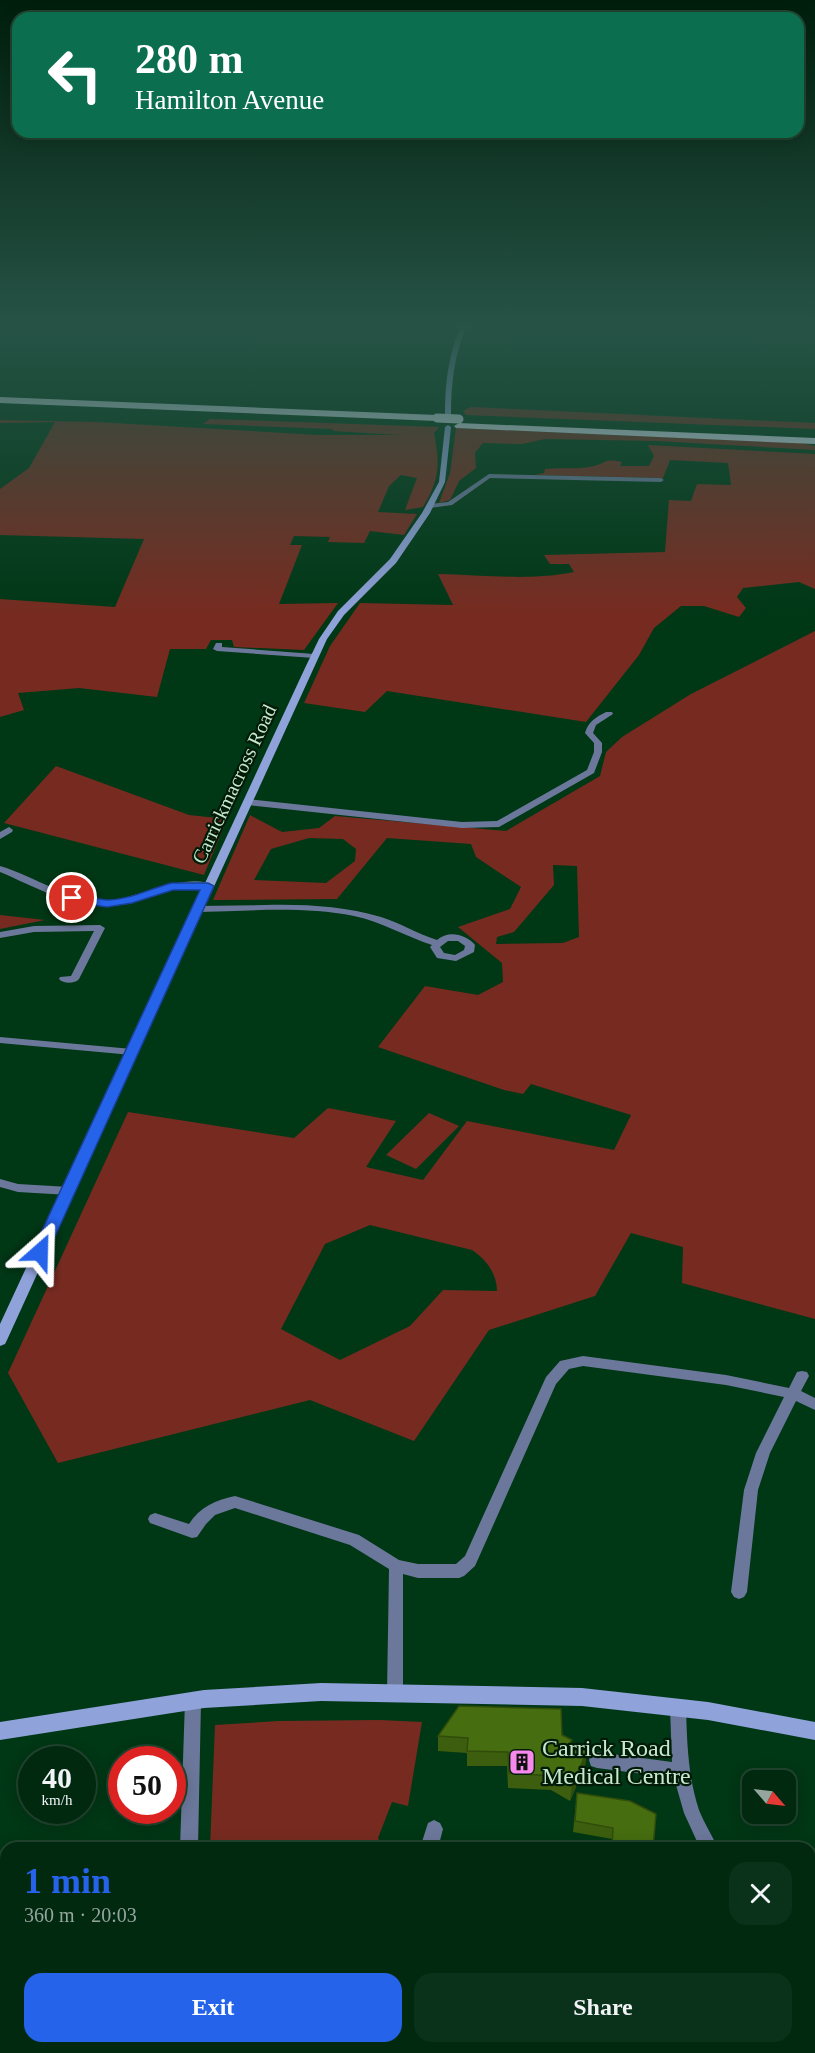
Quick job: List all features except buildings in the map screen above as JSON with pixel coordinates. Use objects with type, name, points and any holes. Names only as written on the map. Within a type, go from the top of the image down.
[{"type":"highway","points":[[447,422],[815,441]]},
{"type":"highway","points":[[455,424],[815,434]]},
{"type":"main road","name":"Carrickmacross Road","points":[[0,1340],[315,656],[341,614],[393,561],[430,506],[442,482],[455,424]]},
{"type":"main road","points":[[0,1731],[193,1701],[321,1692],[582,1697],[708,1711],[815,1731]]},
{"type":"street","points":[[430,506],[450,504],[489,476],[661,480]]},
{"type":"street","points":[[219,645],[217,649],[315,656]]},
{"type":"street","points":[[247,802],[462,825],[499,824],[591,771],[598,752],[598,743],[589,733],[590,729],[598,719],[609,714]]},
{"type":"street","points":[[0,836],[9,830]]},
{"type":"street","points":[[0,869],[72,898],[90,902],[128,901],[172,886],[208,886]]},
{"type":"street","points":[[198,909],[308,908],[340,912],[376,919],[436,944]]},
{"type":"street","points":[[0,935],[34,929],[100,928],[74,979],[64,979]]},
{"type":"street","points":[[0,1040],[132,1052]]},
{"type":"street","points":[[0,1183],[18,1188],[69,1191]]},
{"type":"street","points":[[155,1519],[192,1532],[198,1522],[216,1505],[235,1502],[354,1540],[396,1566],[418,1571],[459,1571],[470,1561],[551,1381],[565,1365],[583,1361],[726,1380],[794,1394],[815,1404]]},
{"type":"street","points":[[739,1592],[751,1490],[764,1453],[802,1376]]},
{"type":"street","points":[[395,1693],[396,1566]]},
{"type":"street","points":[[189,1842],[193,1701]]},
{"type":"street","points":[[678,1708],[681,1771],[693,1822],[705,1842]]},
{"type":"street","points":[[597,1760],[681,1771]]},
{"type":"street","points":[[431,1842],[434,1829]]},
{"type":"shaded area","points":[[0,422],[96,422],[318,435],[400,435],[333,431],[332,429],[203,424],[206,422],[290,422],[439,427],[434,433],[438,463],[436,479],[423,507],[405,510],[417,478],[401,475],[389,486],[378,512],[417,514],[404,535],[370,531],[364,543],[328,542],[330,537],[294,536],[290,545],[302,545],[279,604],[338,603],[304,650],[234,647],[232,640],[211,640],[206,649],[170,649],[157,697],[79,688],[18,693],[24,710],[0,717],[0,599],[115,607],[144,539],[0,535],[0,489],[29,468],[55,422]]},
{"type":"shaded area","points":[[636,422],[789,422],[815,423],[815,429]]},
{"type":"shaded area","points":[[456,428],[801,443],[815,446],[815,450],[656,441],[545,439],[522,444],[483,443],[475,453],[476,468],[459,481],[450,500],[439,503],[450,473]]},
{"type":"shaded area","points":[[648,445],[815,454],[815,589],[799,582],[743,588],[737,597],[746,608],[739,617],[704,606],[681,606],[654,628],[639,655],[586,722],[387,691],[365,712],[304,703],[330,646],[360,603],[453,605],[438,574],[506,577],[558,575],[574,572],[569,564],[550,564],[544,555],[665,552],[669,500],[691,501],[697,484],[731,485],[728,463],[670,460],[663,478],[535,475],[544,473],[545,469],[588,467],[608,461],[622,462],[620,466],[649,466],[654,456]]},
{"type":"shaded area","points":[[815,631],[815,1319],[682,1283],[683,1247],[631,1233],[595,1296],[489,1330],[414,1441],[310,1400],[58,1463],[8,1373],[128,1112],[294,1138],[328,1108],[396,1121],[366,1167],[423,1180],[467,1121],[614,1150],[631,1115],[531,1084],[523,1094],[504,1090],[378,1047],[425,986],[478,995],[503,982],[502,963],[458,927],[510,909],[521,887],[476,857],[471,844],[387,838],[337,899],[213,900],[250,815],[282,832],[319,828],[335,816],[506,831],[600,776],[606,752],[622,737],[691,694]],"holes":[[[309,838],[343,839],[356,849],[355,861],[326,883],[254,880],[271,849]],[[553,865],[577,866],[579,937],[563,943],[496,944],[497,937],[514,932],[554,885]],[[370,1225],[472,1250],[490,1268],[497,1291],[443,1290],[410,1326],[340,1360],[281,1329],[325,1244]]]},
{"type":"shaded area","points":[[56,766],[189,815],[227,819],[204,875],[4,823]]},
{"type":"shaded area","points":[[0,915],[45,920],[0,929]]},
{"type":"shaded area","points":[[429,1113],[459,1126],[416,1169],[386,1155]]},
{"type":"shaded area","points":[[279,1721],[422,1722],[408,1806],[392,1802],[378,1838],[380,1842],[210,1842],[215,1725]]},
{"type":"place","name":"Carrick Road Medical Centre","points":[[522,1762]]},
{"type":"route","points":[[40,1252],[208,886],[172,886],[128,901],[107,903],[72,898]]}]
